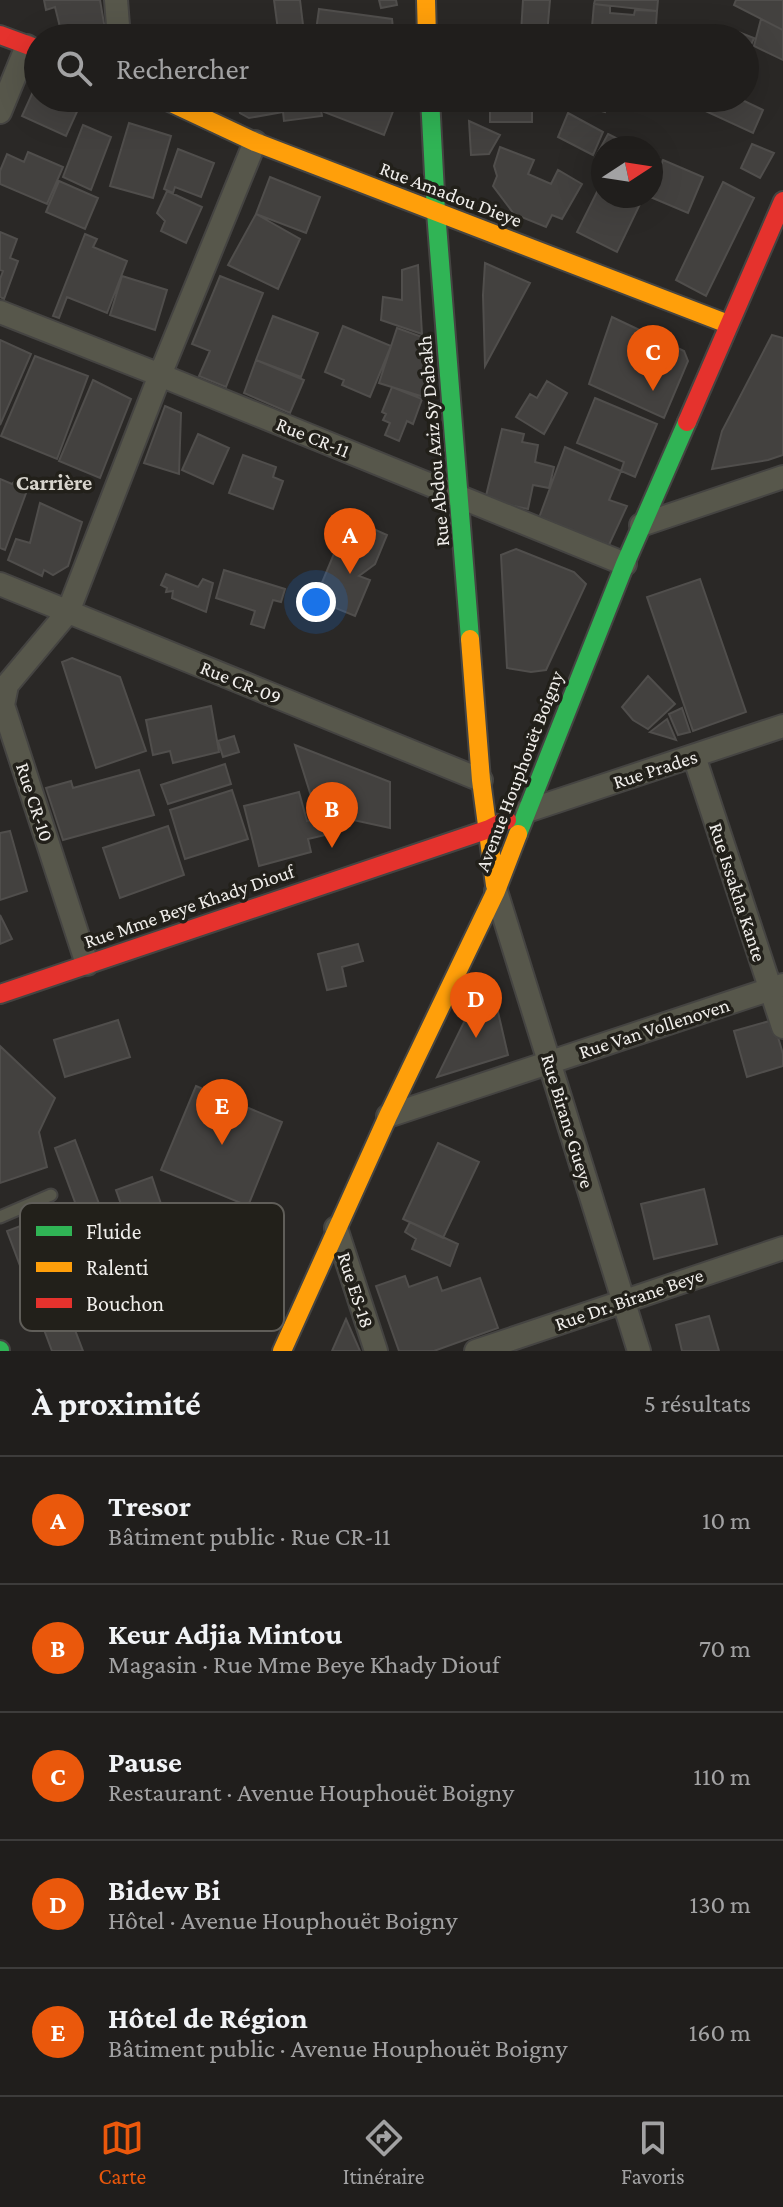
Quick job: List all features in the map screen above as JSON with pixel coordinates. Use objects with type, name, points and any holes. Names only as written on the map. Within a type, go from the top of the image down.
[{"type":"street","points":[[116,0],[118,24]]},
{"type":"street","points":[[426,0],[427,24]]},
{"type":"street","points":[[0,35],[24,44]]},
{"type":"street","points":[[0,112],[24,65]]},
{"type":"street","name":"Rue Amadou Dieye","points":[[191,112],[255,142],[728,324]]},
{"type":"street","name":"Rue Abdou Aziz Sy Dabakh","points":[[431,112],[481,780],[496,891]]},
{"type":"street","name":"Rue CR-10","points":[[87,964],[3,705],[7,685],[68,612],[255,142]]},
{"type":"street","name":"Avenue Houphouët Boigny","points":[[282,1351],[388,1116],[496,891],[641,525],[728,324],[778,225],[783,201]]},
{"type":"street","name":"Rue CR-11","points":[[0,312],[625,564]]},
{"type":"street","points":[[641,525],[783,477]]},
{"type":"street","name":"Rue CR-09","points":[[0,584],[481,780]]},
{"type":"street","name":"Rue Prades","points":[[527,811],[783,726]]},
{"type":"street","name":"Rue Issakha Kante","points":[[694,756],[777,987],[783,1027]]},
{"type":"street","name":"Rue Mme Beye Khady Diouf","points":[[0,994],[489,829],[527,811]]},
{"type":"street","name":"Rue Birane Gueye","points":[[496,891],[639,1351]]},
{"type":"street","name":"Rue Van Vollenoven","points":[[388,1116],[777,987]]},
{"type":"street","name":"Rue ES-18","points":[[336,1228],[376,1351]]},
{"type":"street","name":"Rue Dr. Birane Beye","points":[[476,1351],[783,1248]]},
{"type":"lane","points":[[32,1203],[51,1195]]},
{"type":"lane","points":[[0,1217],[20,1208]]},
{"type":"building","points":[[44,0],[100,0],[104,24],[59,24],[55,7],[46,10]]},
{"type":"building","points":[[274,0],[300,0],[303,24],[277,24]]},
{"type":"building","points":[[379,0],[396,0],[397,5],[381,8]]},
{"type":"building","points":[[523,0],[550,0],[548,24],[522,24]]},
{"type":"building","points":[[595,0],[658,0],[657,11],[594,4]]},
{"type":"building","points":[[736,0],[783,0],[783,30],[734,5]]},
{"type":"building","points":[[594,4],[610,6],[610,13],[634,15],[635,10],[657,11],[656,24],[592,24]]},
{"type":"building","points":[[319,9],[392,19],[393,24],[317,24]]},
{"type":"building","points":[[761,19],[783,30],[783,60],[759,48]]},
{"type":"building","points":[[759,108],[763,110],[753,133],[708,112],[759,112]]},
{"type":"building","points":[[24,112],[77,112],[66,136],[22,116]]},
{"type":"building","points":[[240,112],[283,112],[249,118]]},
{"type":"building","points":[[283,112],[321,112],[322,116],[284,121]]},
{"type":"building","points":[[324,112],[393,112],[384,135]]},
{"type":"building","points":[[490,112],[532,112],[532,122],[490,122]]},
{"type":"building","points":[[568,113],[603,132],[601,136],[591,136],[591,154],[558,137]]},
{"type":"building","points":[[469,121],[500,135],[489,154],[471,155]]},
{"type":"building","points":[[129,123],[171,136],[153,198],[110,186]]},
{"type":"building","points":[[83,125],[111,137],[91,190],[63,177]]},
{"type":"building","points":[[752,144],[774,153],[760,178],[741,168]]},
{"type":"building","points":[[500,147],[534,160],[528,174],[551,184],[558,170],[582,184],[562,219],[552,215],[546,227],[514,214],[493,186],[497,176],[494,166]]},
{"type":"building","points":[[178,149],[214,163],[201,197],[175,187],[173,193],[164,189]]},
{"type":"building","points":[[28,152],[63,167],[47,204],[0,184],[0,171],[7,154],[24,162]]},
{"type":"building","points":[[663,160],[703,177],[688,213],[663,202]]},
{"type":"building","points":[[270,177],[320,197],[306,233],[256,214]]},
{"type":"building","points":[[59,181],[98,198],[85,229],[46,212]]},
{"type":"building","points":[[723,182],[754,198],[706,296],[676,280]]},
{"type":"building","points":[[167,191],[202,207],[186,243],[161,231],[165,221],[157,213]]},
{"type":"building","points":[[591,204],[591,208],[638,208],[617,252],[577,232]]},
{"type":"building","points":[[256,214],[300,239],[278,289],[228,265]]},
{"type":"building","points":[[0,232],[17,239],[10,258],[18,261],[4,299],[0,297],[3,271],[0,270]]},
{"type":"building","points":[[85,234],[97,239],[93,247],[127,261],[107,313],[67,297],[59,318],[53,316]]},
{"type":"building","points":[[485,263],[530,283],[485,366],[483,295]]},
{"type":"building","points":[[418,265],[422,334],[381,320],[383,297],[402,300],[402,270]]},
{"type":"building","points":[[122,276],[167,290],[155,330],[110,315]]},
{"type":"building","points":[[220,276],[263,293],[226,387],[199,376],[210,351],[192,344]]},
{"type":"building","points":[[273,316],[318,333],[301,377],[256,360]]},
{"type":"building","points":[[612,317],[684,351],[688,361],[664,418],[589,384]]},
{"type":"building","points":[[343,326],[391,346],[370,397],[342,385],[344,380],[325,372]]},
{"type":"building","points":[[397,328],[422,337],[427,398],[379,383]]},
{"type":"building","points":[[772,335],[783,338],[783,455],[712,469],[722,431]]},
{"type":"building","points":[[0,340],[31,354],[0,425]]},
{"type":"building","points":[[35,356],[88,376],[57,459],[1,436]]},
{"type":"building","points":[[256,360],[304,380],[290,413],[244,393]]},
{"type":"building","points":[[93,380],[131,399],[100,478],[59,461]]},
{"type":"building","points":[[547,381],[567,393],[544,434],[516,417],[530,394],[537,398]]},
{"type":"building","points":[[392,387],[422,399],[413,424],[407,421],[399,441],[385,435],[390,423],[383,420],[386,414],[382,412]]},
{"type":"building","points":[[595,398],[657,424],[635,477],[621,471],[624,462],[577,443]]},
{"type":"building","points":[[165,406],[181,413],[179,474],[144,463]]},
{"type":"building","points":[[502,429],[524,434],[522,442],[538,445],[535,462],[554,467],[549,488],[533,485],[528,509],[485,500]]},
{"type":"building","points":[[198,434],[229,448],[213,484],[182,470]]},
{"type":"building","points":[[565,447],[621,471],[609,500],[627,506],[609,545],[539,518]]},
{"type":"building","points":[[243,455],[276,467],[273,477],[283,481],[273,509],[229,493]]},
{"type":"building","points":[[0,479],[12,484],[17,479],[29,485],[5,550],[0,548]]},
{"type":"building","points":[[40,503],[82,522],[68,566],[53,575],[44,570],[42,576],[8,560],[16,539],[30,543]]},
{"type":"building","points":[[342,515],[387,535],[375,564],[359,576],[370,580],[355,616],[326,604],[322,614],[311,609],[341,537],[334,534]]},
{"type":"building","points":[[516,549],[574,572],[586,584],[546,670],[531,672],[507,668],[501,555]]},
{"type":"building","points":[[224,570],[285,589],[281,602],[273,600],[264,628],[251,624],[255,611],[216,598]]},
{"type":"building","points":[[166,574],[198,587],[203,579],[213,583],[206,612],[172,598],[173,591],[166,592],[167,588],[161,585]]},
{"type":"building","points":[[700,579],[746,712],[693,731],[647,597]]},
{"type":"building","points":[[72,658],[120,677],[146,751],[96,768],[62,662]]},
{"type":"building","points":[[648,676],[675,704],[648,729],[633,720],[622,707]]},
{"type":"building","points":[[211,706],[219,752],[173,763],[170,751],[153,755],[146,720]]},
{"type":"building","points":[[682,708],[690,732],[678,735],[669,714]]},
{"type":"building","points":[[667,719],[676,740],[650,732]]},
{"type":"building","points":[[234,736],[239,752],[223,757],[218,741]]},
{"type":"building","points":[[295,745],[390,782],[390,828],[316,812]]},
{"type":"building","points":[[225,764],[231,784],[168,804],[161,785]]},
{"type":"building","points":[[139,770],[154,815],[63,840],[46,788],[71,781],[73,788]]},
{"type":"building","points":[[232,790],[248,839],[185,859],[170,810]]},
{"type":"building","points":[[299,792],[307,821],[321,818],[325,835],[308,839],[311,852],[259,866],[244,806]]},
{"type":"building","points":[[168,826],[184,875],[120,898],[103,848]]},
{"type":"building","points":[[10,831],[27,891],[0,900],[0,833]]},
{"type":"building","points":[[0,915],[12,939],[0,944]]},
{"type":"building","points":[[358,944],[363,961],[342,967],[346,986],[327,990],[318,954]]},
{"type":"building","points":[[495,999],[508,1055],[437,1077],[468,1014],[485,1000]]},
{"type":"building","points":[[118,1020],[130,1057],[65,1077],[54,1040]]},
{"type":"building","points":[[773,1020],[783,1054],[783,1066],[747,1077],[734,1031]]},
{"type":"building","points":[[0,1046],[55,1098],[39,1132],[47,1167],[0,1183]]},
{"type":"building","points":[[196,1086],[282,1122],[249,1203],[241,1203],[161,1170]]},
{"type":"building","points":[[75,1140],[99,1203],[75,1203],[55,1148]]},
{"type":"building","points":[[438,1143],[479,1162],[443,1238],[403,1219]]},
{"type":"building","points":[[152,1177],[161,1203],[121,1203],[116,1190]]},
{"type":"building","points":[[704,1189],[717,1244],[654,1259],[641,1204]]},
{"type":"building","points":[[410,1222],[458,1244],[450,1266],[412,1249],[416,1239],[405,1232]]},
{"type":"building","points":[[20,1226],[20,1266],[7,1231]]},
{"type":"building","points":[[405,1276],[409,1287],[437,1277],[442,1291],[480,1278],[498,1328],[434,1351],[399,1351],[376,1286]]},
{"type":"building","points":[[709,1316],[719,1351],[682,1351],[676,1325]]},
{"type":"building","points":[[346,1319],[360,1351],[332,1351]]},
{"type":"building","points":[[44,1331],[75,1331],[83,1351],[52,1351]]},
{"type":"traffic: fast","points":[[431,112],[470,639]]},
{"type":"traffic: fast","points":[[518,834],[625,564],[687,422]]},
{"type":"traffic: slow","points":[[426,0],[427,24]]},
{"type":"traffic: slow","points":[[191,112],[255,142],[728,324]]},
{"type":"traffic: slow","points":[[470,639],[481,780],[495,885]]},
{"type":"traffic: slow","points":[[282,1351],[388,1116],[496,891],[518,834]]},
{"type":"traffic: jam","points":[[0,35],[24,44]]},
{"type":"traffic: jam","points":[[687,422],[783,201]]},
{"type":"traffic: jam","points":[[0,994],[489,829],[507,820]]},
{"type":"place","name":"Pause","points":[[653,391]]},
{"type":"place","name":"Tresor","points":[[350,574]]},
{"type":"place","name":"Keur Adjia Mintou","points":[[332,848]]},
{"type":"place","name":"Bidew Bi","points":[[476,1038]]},
{"type":"place","name":"Hôtel de Région","points":[[222,1145]]},
{"type":"district","name":"Carrière","points":[[54,482]]}]
